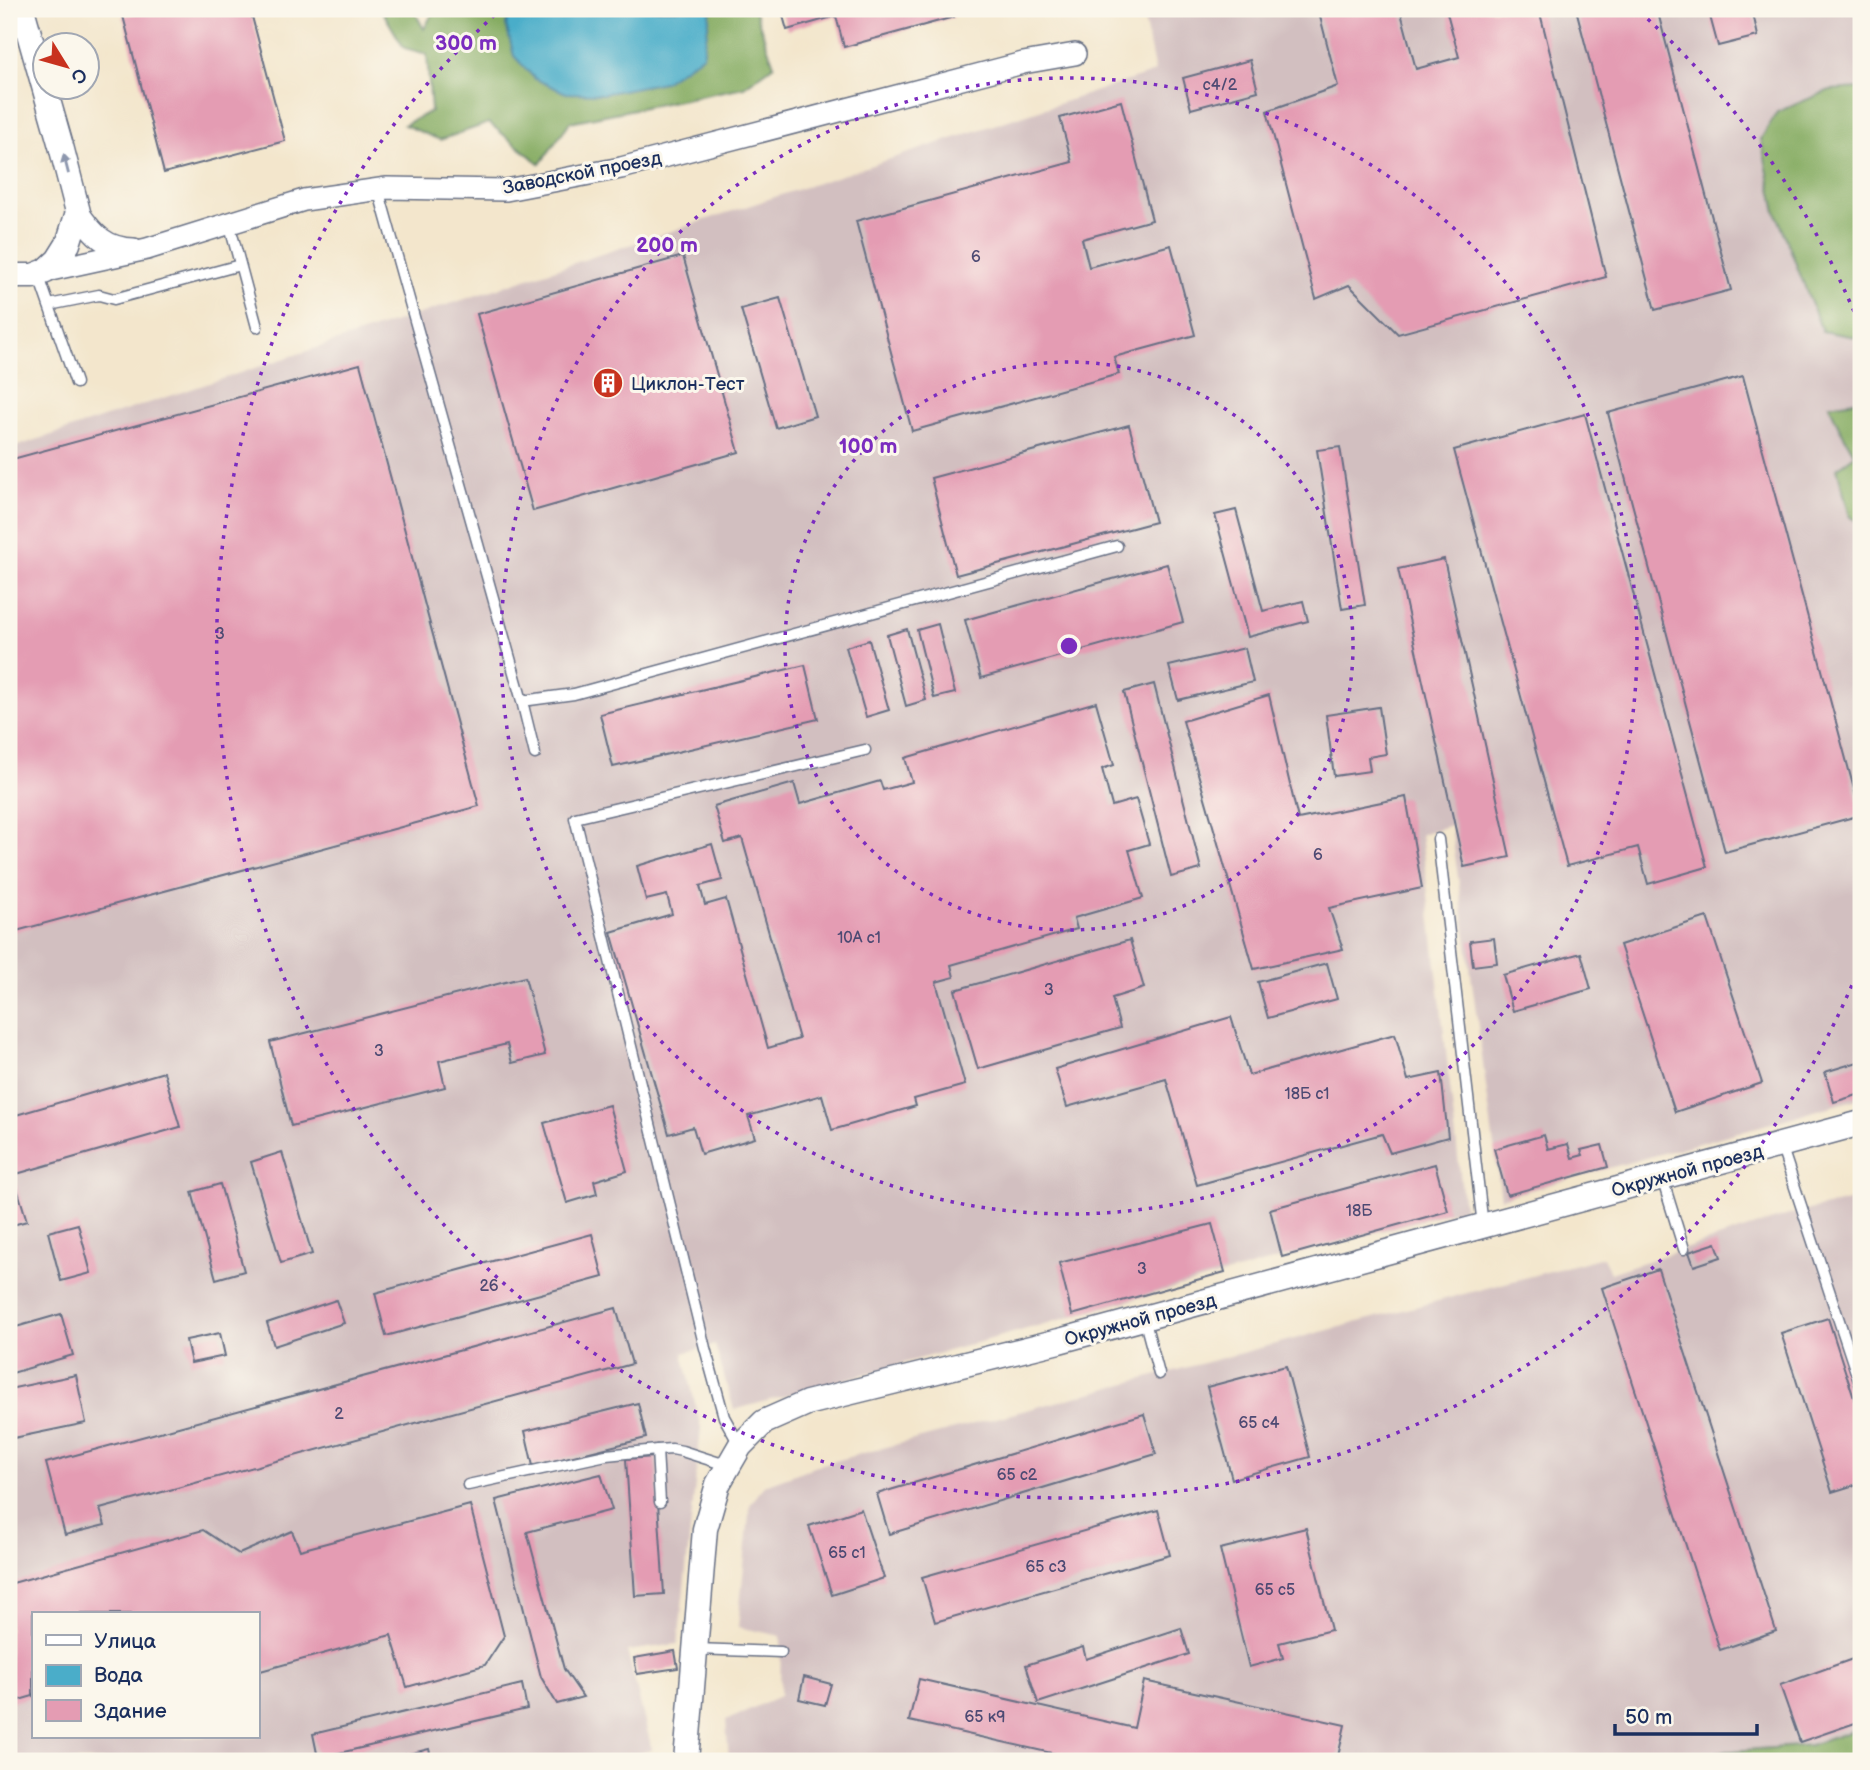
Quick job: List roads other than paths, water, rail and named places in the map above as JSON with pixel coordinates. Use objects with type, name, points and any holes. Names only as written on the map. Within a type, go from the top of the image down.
[{"type":"street","points":[[22,9],[78,212],[102,240],[119,249],[147,249]]},
{"type":"street","name":"Заводской проезд","points":[[42,272],[147,249],[304,200],[387,188],[506,190],[621,168],[1023,63],[1075,54]]},
{"type":"street","points":[[10,277],[42,272],[58,260],[68,244],[78,212]]},
{"type":"street","name":"Окружной проезд","points":[[686,1761],[705,1529],[718,1484],[734,1456],[764,1422],[807,1403],[1059,1341],[1861,1123]]},
{"type":"lane","points":[[378,189],[535,754]]},
{"type":"lane","points":[[229,223],[257,327]]},
{"type":"lane","points":[[49,305],[99,295],[114,299],[240,265]]},
{"type":"lane","points":[[42,272],[49,305],[76,383]]},
{"type":"lane","points":[[522,701],[574,694],[1117,546]]},
{"type":"lane","points":[[468,1485],[606,1455],[672,1449],[734,1456],[575,818],[865,750]]},
{"type":"lane","points":[[1438,839],[1483,1226]]},
{"type":"lane","points":[[1781,1145],[1861,1387]]},
{"type":"lane","points":[[1662,1177],[1684,1249]]},
{"type":"lane","points":[[1144,1318],[1159,1374]]},
{"type":"lane","points":[[657,1450],[660,1502]]},
{"type":"lane","points":[[695,1649],[781,1652]]},
{"type":"water","points":[[511,9],[711,9],[703,55],[664,82],[603,94],[566,93],[535,79],[514,56],[506,25]]},
{"type":"place","name":"Циклон-Тест","points":[[608,383]]}]
